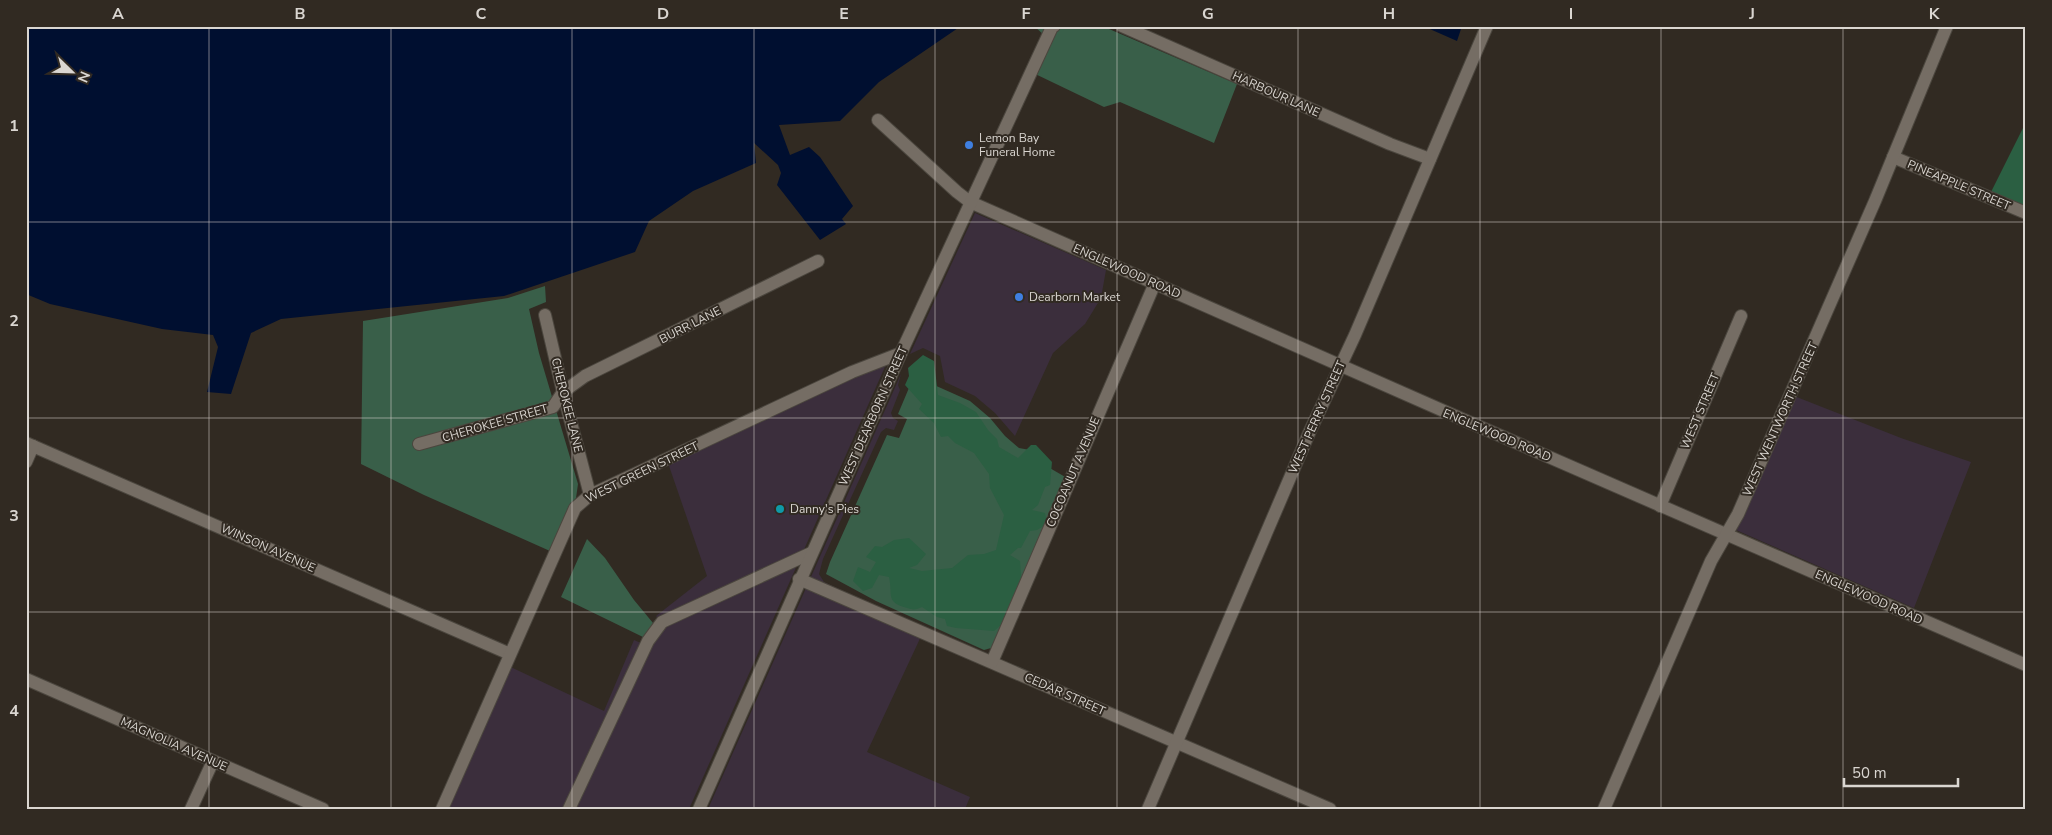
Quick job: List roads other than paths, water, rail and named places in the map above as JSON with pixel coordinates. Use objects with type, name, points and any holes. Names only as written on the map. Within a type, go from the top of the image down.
[{"type":"street","name":"WEST DEARBORN STREET","points":[[699,809],[901,353],[1054,26]]},
{"type":"street","name":"HARBOUR LANE","points":[[1122,26],[1390,144],[1430,159]]},
{"type":"street","name":"WEST PERRY STREET","points":[[1148,809],[1310,431],[1487,26]]},
{"type":"street","name":"WEST WENTWORTH STREET","points":[[1604,809],[1711,561],[1738,514],[1893,157],[1947,26]]},
{"type":"street","name":"ENGLEWOOD ROAD","points":[[878,120],[956,192],[970,202],[1340,366],[2026,665]]},
{"type":"street","name":"PINEAPPLE STREET","points":[[1893,157],[2026,213]]},
{"type":"street","name":"BURR LANE","points":[[562,392],[585,376],[818,261]]},
{"type":"street","name":"COCOANUT AVENUE","points":[[992,662],[1155,283]]},
{"type":"street","name":"CHEROKEE LANE","points":[[545,315],[562,392],[590,495]]},
{"type":"street","name":"WEST STREET","points":[[1660,506],[1740,316]]},
{"type":"street","name":"WEST GREEN STREET","points":[[442,809],[575,508],[590,495],[852,372],[901,353]]},
{"type":"street","name":"CHEROKEE STREET","points":[[420,444],[553,407],[562,392]]},
{"type":"street","points":[[26,462],[30,445]]},
{"type":"street","name":"WINSON AVENUE","points":[[30,445],[510,654]]},
{"type":"street","points":[[569,809],[648,641],[662,622],[811,553]]},
{"type":"street","name":"CEDAR STREET","points":[[799,580],[1330,809]]},
{"type":"street","name":"MAGNOLIA AVENUE","points":[[26,679],[323,809]]},
{"type":"street","points":[[191,809],[213,761]]},
{"type":"water","points":[[26,26],[961,26],[879,82],[840,121],[779,125],[790,155],[809,147],[820,157],[853,206],[842,219],[846,224],[820,240],[777,185],[781,173],[778,165],[754,143],[756,163],[693,191],[649,221],[635,252],[504,296],[281,319],[251,333],[231,394],[207,392],[218,347],[213,335],[162,329],[50,304],[26,294]]},
{"type":"water","points":[[1423,26],[1462,26],[1457,41]]},
{"type":"place","name":"Lemon Bay Funeral Home","points":[[969,145]]},
{"type":"place","name":"Dearborn Market","points":[[1019,297]]},
{"type":"place","name":"Danny's Pies","points":[[780,509]]}]
